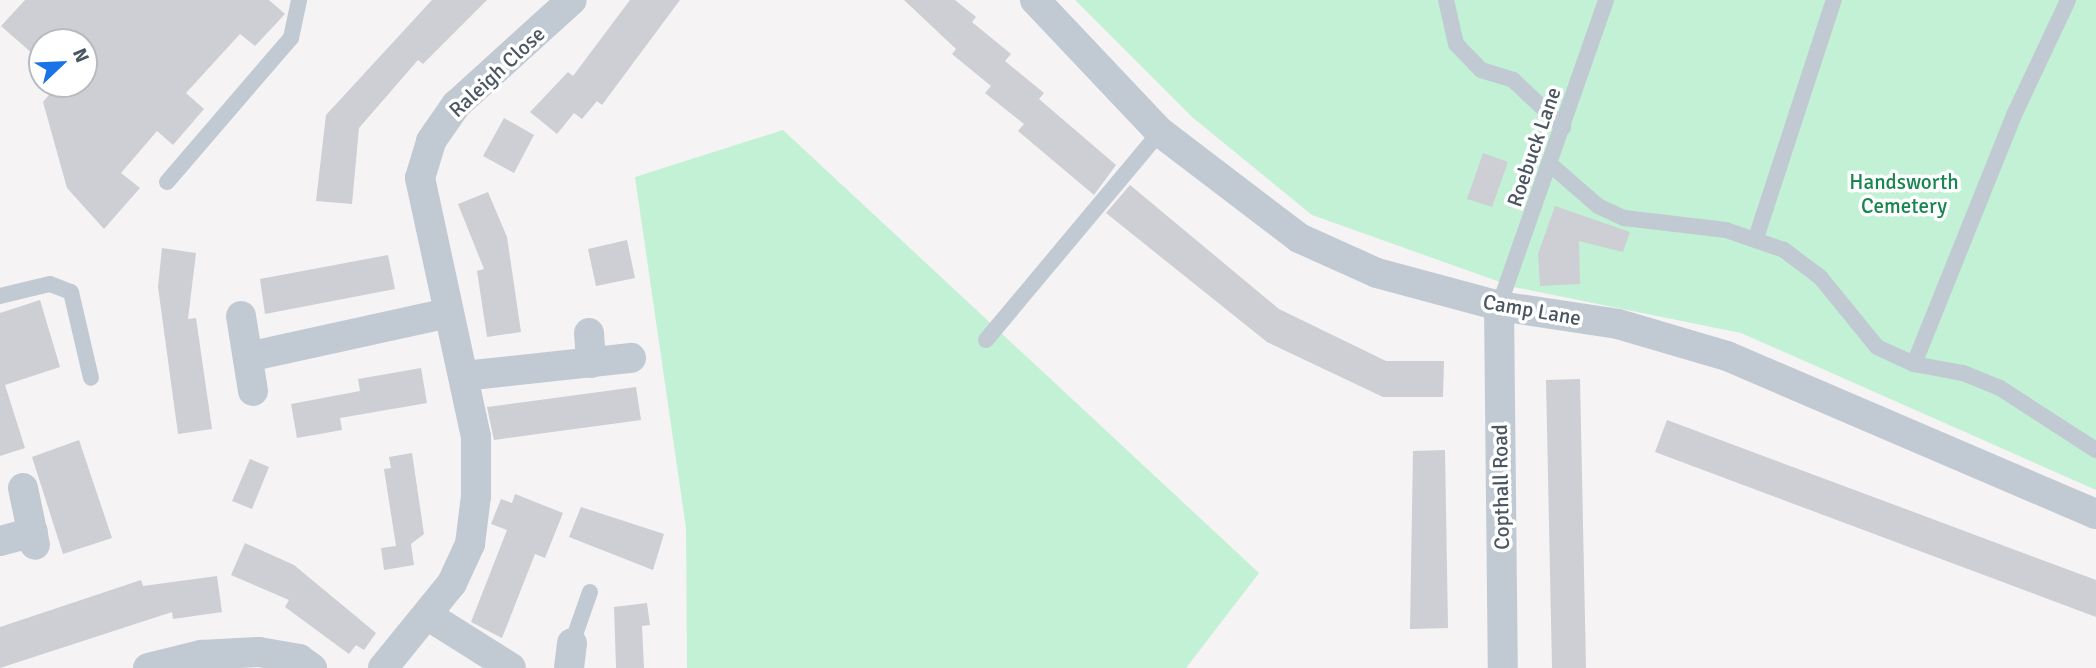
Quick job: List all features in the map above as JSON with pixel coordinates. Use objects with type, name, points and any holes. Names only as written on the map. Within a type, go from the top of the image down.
[{"type":"street","name":"Raleigh Close","points":[[383,668],[452,583],[470,544],[476,437],[420,178],[431,141],[456,105],[572,0]]},
{"type":"street","name":"Camp Lane","points":[[1035,0],[1160,132],[1299,238],[1377,272],[1499,306],[1618,324],[1727,356],[2096,514]]},
{"type":"street","name":"Copthall Road","points":[[1499,306],[1503,668]]},
{"type":"street","points":[[248,357],[448,313]]},
{"type":"street","points":[[241,316],[253,391]]},
{"type":"street","points":[[589,333],[591,363]]},
{"type":"street","points":[[464,376],[631,358]]},
{"type":"street","points":[[0,541],[34,538],[23,488]]},
{"type":"street","points":[[427,615],[510,668]]},
{"type":"street","points":[[148,668],[201,655],[259,652],[299,659],[312,668]]},
{"type":"lane","points":[[167,182],[291,38],[299,0]]},
{"type":"lane","points":[[1446,0],[1456,44],[1481,70],[1513,80],[1563,127]]},
{"type":"lane","name":"Roebuck Lane","points":[[1499,306],[1551,165],[1606,0]]},
{"type":"lane","points":[[1756,238],[1834,0]]},
{"type":"lane","points":[[1914,364],[2014,116],[2068,0]]},
{"type":"lane","points":[[986,340],[1160,132]]},
{"type":"lane","points":[[1551,165],[1598,206],[1624,218],[1756,238],[1820,277],[1877,346],[1914,364],[1963,373],[2000,388],[2096,450]]},
{"type":"lane","points":[[0,296],[50,284],[71,292],[91,378]]},
{"type":"lane","points":[[570,655],[590,592]]},
{"type":"green space","name":"Handsworth Cemetery","points":[[1075,0],[2096,0],[2096,490],[1741,333],[1514,287],[1312,215],[1192,117]]},
{"type":"green space","points":[[783,130],[1259,573],[1186,668],[687,668],[686,528],[635,177]]},
{"type":"building","points":[[25,0],[269,0],[285,14],[255,46],[240,34],[186,93],[204,109],[173,145],[157,131],[121,173],[140,188],[104,229],[67,188],[43,102],[46,98],[98,98],[98,28],[28,28],[28,50],[1,26]]},
{"type":"building","points":[[432,0],[487,0],[423,64],[418,60],[359,128],[352,204],[316,201],[326,115]]},
{"type":"building","points":[[630,0],[680,0],[602,105],[597,101],[582,119],[574,113],[557,134],[530,112],[568,72],[573,76]]},
{"type":"building","points":[[904,0],[955,0],[976,17],[972,22],[1011,54],[1005,61],[1044,93],[1039,99],[1116,165],[1094,195],[1018,131],[1024,124],[985,93],[991,86],[952,54],[956,49]]},
{"type":"building","points":[[504,118],[534,135],[514,173],[483,156]]},
{"type":"building","points":[[1483,153],[1508,162],[1492,207],[1467,199]]},
{"type":"building","points":[[1130,185],[1279,309],[1386,361],[1444,361],[1443,397],[1383,397],[1267,342],[1106,213]]},
{"type":"building","points":[[488,192],[507,237],[521,332],[487,337],[477,271],[484,269],[458,204]]},
{"type":"building","points":[[1555,206],[1630,232],[1623,252],[1579,241],[1580,284],[1540,286],[1538,254]]},
{"type":"building","points":[[627,240],[635,278],[596,286],[588,249]]},
{"type":"building","points":[[162,248],[196,253],[188,319],[196,318],[212,429],[178,434],[158,287]]},
{"type":"building","points":[[388,255],[395,289],[265,314],[260,279]]},
{"type":"building","points":[[40,300],[60,367],[5,385],[25,448],[0,456],[0,313]]},
{"type":"building","points":[[421,368],[427,403],[340,418],[342,430],[297,438],[291,404],[360,391],[358,379]]},
{"type":"building","points":[[1580,379],[1586,668],[1552,668],[1546,380]]},
{"type":"building","points":[[636,387],[641,420],[494,440],[487,407]]},
{"type":"building","points":[[1667,420],[2096,580],[2096,617],[1655,452]]},
{"type":"building","points":[[79,440],[112,538],[63,554],[32,457]]},
{"type":"building","points":[[1445,450],[1448,628],[1410,629],[1413,451]]},
{"type":"building","points":[[412,453],[424,534],[411,544],[414,565],[384,570],[381,548],[396,546],[384,469],[391,468],[389,457]]},
{"type":"building","points":[[250,459],[269,467],[252,509],[232,501]]},
{"type":"building","points":[[515,494],[563,513],[545,558],[535,554],[502,638],[471,622],[507,530],[491,524],[501,499],[512,503]]},
{"type":"building","points":[[581,507],[664,534],[653,570],[569,537]]},
{"type":"building","points":[[245,543],[294,565],[376,633],[364,650],[356,645],[349,654],[285,607],[289,600],[231,575]]},
{"type":"building","points":[[217,576],[222,612],[173,619],[172,612],[0,668],[0,627],[141,580],[143,586]]},
{"type":"building","points":[[647,603],[650,625],[642,626],[644,668],[616,668],[614,607]]}]
